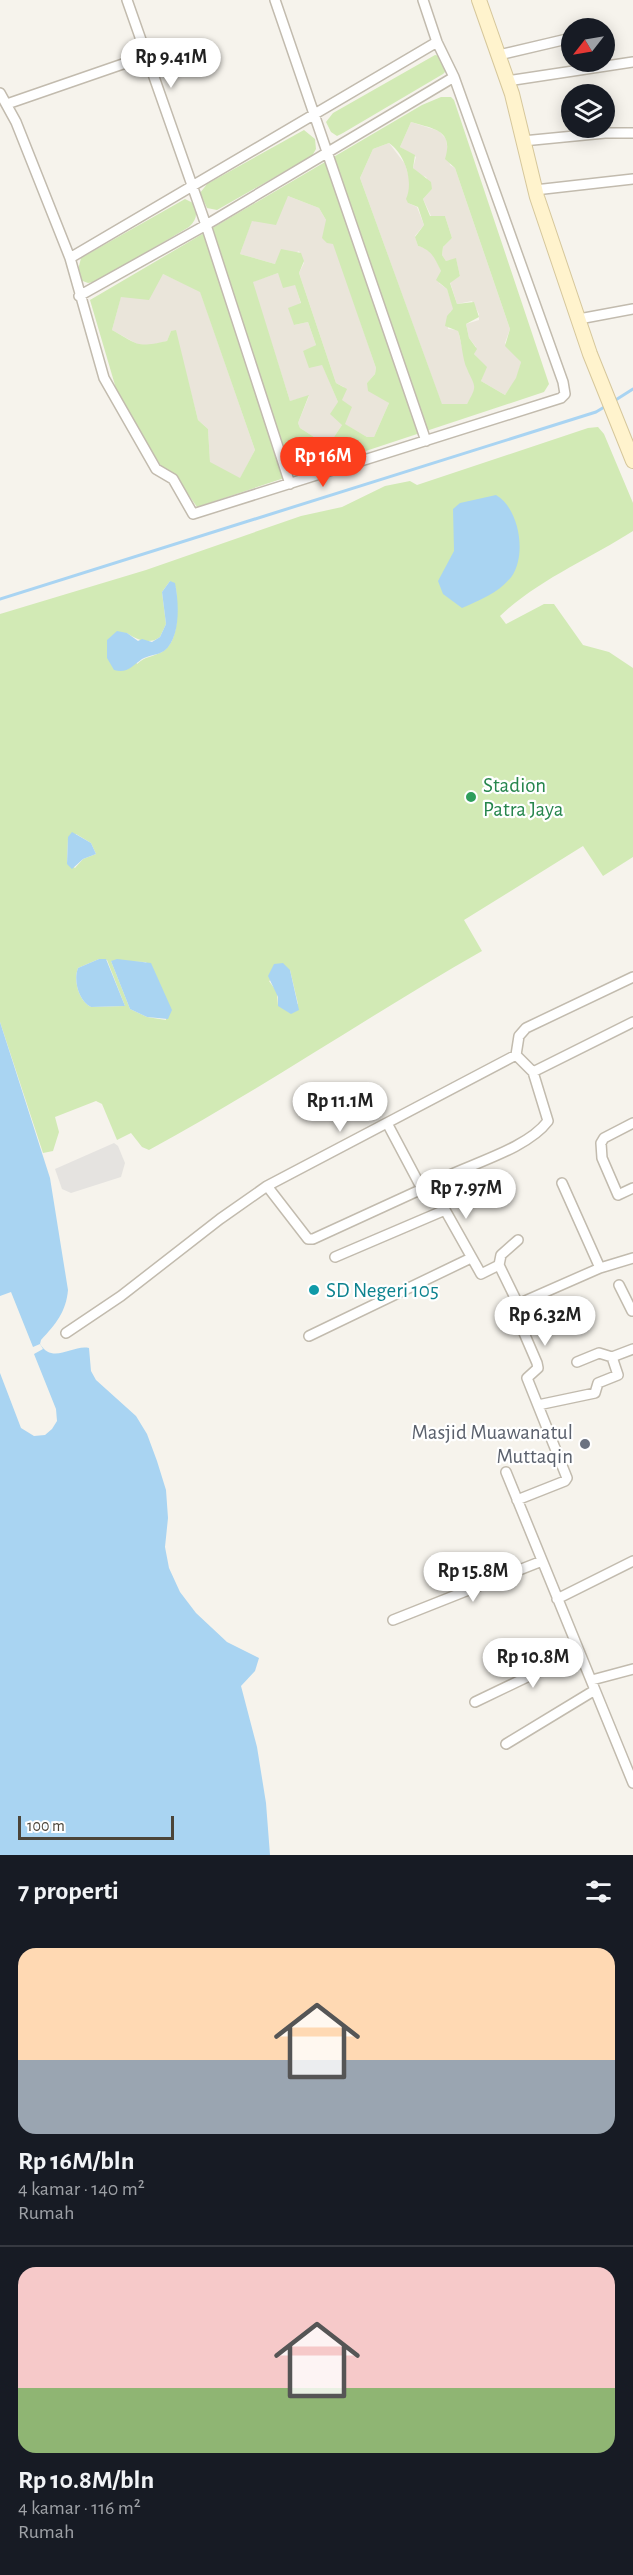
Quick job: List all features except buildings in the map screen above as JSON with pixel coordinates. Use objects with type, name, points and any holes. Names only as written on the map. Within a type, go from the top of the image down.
[{"type":"main road","points":[[479,0],[507,81],[535,190],[598,373],[633,460]]},
{"type":"street","points":[[127,0],[193,186],[290,484]]},
{"type":"street","points":[[274,0],[426,441]]},
{"type":"street","points":[[0,93],[7,104],[70,258],[104,378],[156,469],[173,479],[193,514],[561,398],[565,394],[563,382],[454,77],[437,42],[423,0]]},
{"type":"street","points":[[499,55],[561,40]]},
{"type":"street","points":[[70,258],[437,42]]},
{"type":"street","points":[[7,104],[146,56]]},
{"type":"street","points":[[507,81],[633,62]]},
{"type":"street","points":[[79,296],[206,225],[454,77]]},
{"type":"street","points":[[523,141],[605,133],[633,133]]},
{"type":"street","points":[[535,190],[633,179]]},
{"type":"street","points":[[579,320],[633,309]]},
{"type":"street","points":[[516,1055],[519,1036],[526,1028],[633,976]]},
{"type":"street","points":[[533,1072],[633,1022]]},
{"type":"street","points":[[267,1186],[308,1239],[313,1239],[504,1151],[546,1125],[548,1114],[533,1072],[516,1055]]},
{"type":"street","points":[[66,1333],[129,1290],[267,1186],[516,1055]]},
{"type":"street","points":[[387,1123],[427,1187],[445,1210],[481,1274],[499,1265]]},
{"type":"street","points":[[633,1123],[604,1138],[600,1151],[618,1195],[633,1188]]},
{"type":"street","points":[[562,1183],[600,1268]]},
{"type":"street","points":[[335,1257],[445,1210]]},
{"type":"street","points":[[517,1500],[567,1479],[527,1378],[538,1368],[518,1319],[518,1304],[499,1265],[501,1255],[518,1240]]},
{"type":"street","points":[[309,1336],[471,1258]]},
{"type":"street","points":[[518,1304],[600,1268],[633,1258]]},
{"type":"street","points":[[619,1285],[633,1311]]},
{"type":"street","points":[[577,1362],[599,1353],[612,1357],[633,1349]]},
{"type":"street","points":[[538,1405],[598,1391],[598,1383],[618,1376],[612,1357]]},
{"type":"street","points":[[506,1472],[633,1783]]},
{"type":"street","points":[[393,1620],[542,1561]]},
{"type":"street","points":[[557,1599],[633,1561]]},
{"type":"street","points":[[475,1702],[579,1652]]},
{"type":"street","points":[[592,1680],[633,1669]]},
{"type":"street","points":[[506,1744],[595,1690]]},
{"type":"shaded area","points":[[411,122],[439,131],[446,139],[450,165],[455,168],[510,329],[505,343],[521,362],[517,378],[505,395],[481,381],[486,367],[474,354],[476,347],[469,338],[466,324],[479,320],[479,314],[472,301],[457,304],[450,282],[460,276],[456,259],[446,261],[442,255],[443,247],[452,238],[445,216],[431,216],[423,199],[432,189],[426,177],[413,168],[416,157],[400,147]]},
{"type":"shaded area","points":[[389,143],[405,164],[411,184],[408,203],[417,207],[424,225],[415,236],[418,246],[428,249],[434,256],[441,271],[439,283],[447,289],[454,310],[450,312],[448,329],[458,330],[467,369],[474,381],[475,391],[467,404],[442,405],[360,178],[373,149]]},
{"type":"shaded area","points":[[288,196],[319,208],[326,220],[376,368],[375,374],[367,383],[389,403],[374,437],[367,437],[344,424],[342,400],[344,387],[336,383],[299,273],[304,263],[299,251],[275,264],[240,254],[252,220]]},
{"type":"shaded area","points":[[278,273],[295,284],[301,304],[294,325],[308,322],[316,345],[303,352],[322,364],[338,402],[342,425],[328,446],[300,428],[298,423],[309,396],[290,401],[252,282]]},
{"type":"shaded area","points":[[163,274],[200,291],[255,450],[240,479],[210,463],[208,429],[198,420],[180,350],[171,331],[167,341],[148,346],[137,344],[112,330],[121,296]]},
{"type":"shaded area","points":[[114,1143],[118,1146],[125,1163],[121,1177],[71,1193],[62,1189],[55,1169]]},
{"type":"green space","points":[[435,55],[440,56],[446,71],[443,74],[343,133],[337,136],[331,132],[326,122],[333,113]]},
{"type":"green space","points":[[441,97],[451,97],[454,100],[549,384],[544,392],[197,507],[176,477],[161,466],[117,392],[90,300],[422,105]],"holes":[[[411,122],[440,132],[447,142],[445,159],[455,168],[510,329],[505,346],[521,362],[516,378],[505,395],[481,381],[487,367],[474,354],[477,349],[469,338],[466,324],[479,317],[474,302],[457,304],[450,283],[460,276],[456,258],[446,261],[442,255],[443,247],[452,238],[445,216],[430,216],[423,199],[432,189],[431,182],[413,168],[415,155],[400,147]],[[389,143],[404,161],[409,185],[406,199],[408,203],[418,207],[424,225],[415,237],[418,246],[430,253],[441,271],[436,280],[447,289],[453,309],[447,316],[445,326],[458,331],[465,365],[473,383],[473,393],[467,404],[442,404],[360,178],[373,149]],[[288,196],[319,208],[326,220],[322,238],[327,243],[333,244],[376,368],[375,374],[367,383],[368,391],[389,403],[374,437],[367,437],[345,424],[352,407],[342,400],[347,389],[336,383],[299,273],[304,261],[301,253],[281,249],[275,264],[240,254],[252,221],[276,225]],[[278,273],[283,288],[295,285],[301,303],[288,308],[294,325],[308,322],[316,345],[303,351],[309,368],[322,365],[338,402],[330,414],[342,425],[328,446],[300,428],[298,423],[309,395],[290,401],[253,282]],[[163,274],[200,292],[255,450],[240,478],[210,462],[208,429],[198,420],[176,330],[171,331],[167,341],[143,345],[112,330],[121,297],[149,300]]]},
{"type":"green space","points":[[304,130],[315,139],[316,149],[312,156],[217,210],[207,208],[200,193],[207,184]]},
{"type":"green space","points":[[185,199],[193,203],[196,210],[194,222],[189,227],[98,281],[88,283],[80,280],[78,270],[81,258]]},
{"type":"green space","points":[[598,427],[604,434],[633,503],[633,531],[531,591],[500,616],[506,624],[544,604],[554,604],[583,645],[609,652],[633,668],[633,857],[603,876],[583,846],[464,920],[482,951],[233,1102],[149,1150],[142,1147],[131,1133],[117,1140],[102,1104],[96,1101],[55,1117],[59,1132],[53,1151],[43,1153],[0,1022],[0,614],[146,570],[301,516],[342,507],[385,486],[410,481],[417,485],[588,428]],"holes":[[[170,581],[176,588],[175,632],[168,647],[137,664],[127,633],[144,641],[152,641],[160,637],[166,624],[162,592]],[[76,834],[91,843],[96,854],[83,859],[75,868],[67,862],[68,839]],[[99,959],[107,960],[125,1006],[91,1007],[87,1004],[78,990],[76,979],[78,968]],[[111,961],[146,962],[163,992],[166,1020],[147,1017],[130,1009]],[[290,970],[298,1004],[278,1006],[277,992],[269,981]]]},
{"type":"water","points":[[496,495],[504,501],[515,521],[520,544],[517,567],[501,587],[462,608],[443,594],[438,581],[454,551],[453,509],[460,503]]},
{"type":"water","points":[[170,581],[175,583],[178,609],[176,629],[170,645],[164,651],[142,659],[126,670],[114,670],[107,658],[107,640],[117,631],[127,633],[138,641],[142,639],[152,642],[160,637],[166,624],[162,592]]},
{"type":"water","points":[[72,832],[91,843],[96,854],[83,859],[72,869],[67,864],[68,837]]},
{"type":"water","points":[[99,959],[106,959],[125,1006],[91,1007],[80,995],[76,979],[78,968]]},
{"type":"water","points":[[117,959],[151,963],[172,1010],[168,1019],[147,1017],[130,1009],[111,961]]},
{"type":"water","points":[[283,963],[290,970],[299,1010],[291,1014],[278,1006],[278,997],[268,976],[274,964]]},
{"type":"water","points":[[0,1022],[50,1178],[68,1290],[63,1311],[40,1344],[51,1353],[89,1348],[91,1371],[96,1380],[136,1416],[147,1434],[166,1490],[168,1518],[165,1547],[169,1568],[180,1592],[196,1613],[227,1642],[259,1658],[255,1671],[241,1686],[257,1747],[266,1803],[270,1855],[0,1855]]},
{"type":"pier","points":[[11,1292],[33,1347],[40,1344],[43,1349],[34,1354],[56,1409],[57,1421],[45,1435],[34,1436],[21,1428],[0,1373],[0,1296]]},
{"type":"waterway","points":[[614,401],[633,389]]},
{"type":"waterway","points":[[0,599],[596,412],[606,406]]},
{"type":"place","name":"Stadion Patra Jaya","points":[[471,797]]},
{"type":"place","name":"SD Negeri 105","points":[[314,1290]]},
{"type":"place","name":"Masjid Muawanatul Muttaqin","points":[[585,1444]]}]
